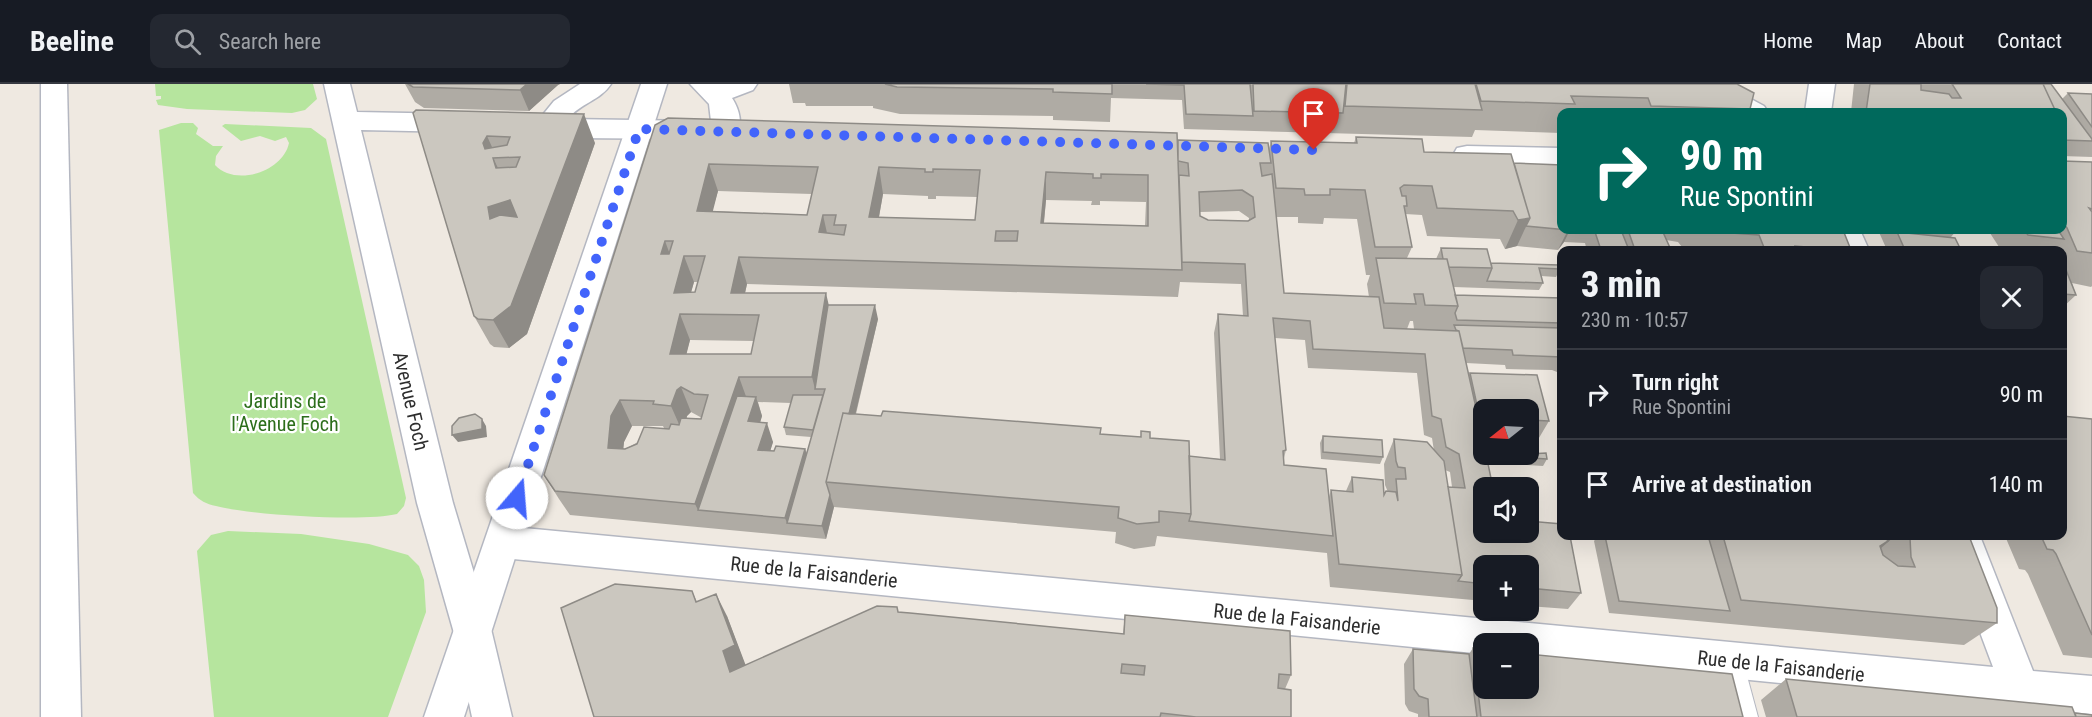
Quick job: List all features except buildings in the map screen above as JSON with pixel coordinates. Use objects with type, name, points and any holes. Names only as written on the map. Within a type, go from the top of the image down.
[{"type":"street","points":[[54,84],[61,717]]},
{"type":"street","name":"Avenue Foch","points":[[337,84],[441,526],[473,633],[492,717]]},
{"type":"street","points":[[549,125],[563,107],[598,84]]},
{"type":"street","points":[[444,717],[654,84]]},
{"type":"street","points":[[346,121],[549,125],[572,129],[740,131],[711,89],[744,84]]},
{"type":"street","points":[[1702,84],[1747,108]]},
{"type":"street","points":[[1819,108],[1822,84]]},
{"type":"street","points":[[1446,154],[1557,157]]},
{"type":"street","points":[[1964,540],[2021,689]]},
{"type":"street","name":"Rue de la Faisanderie","points":[[503,542],[2092,695]]},
{"type":"lane","points":[[1732,661],[1746,717]]},
{"type":"green space","points":[[155,84],[313,84],[317,99],[305,110],[292,113],[187,109],[158,105],[156,100],[161,99],[161,96],[156,96]]},
{"type":"green space","name":"Jardins de l'Avenue Foch","points":[[181,123],[193,123],[198,128],[196,134],[213,146],[223,146],[216,156],[215,165],[224,172],[234,175],[246,175],[268,169],[278,162],[289,143],[286,137],[275,141],[260,136],[241,141],[222,126],[225,124],[311,128],[326,139],[406,498],[404,506],[397,514],[334,517],[254,512],[209,504],[193,493],[159,130]]},
{"type":"green space","points":[[228,531],[301,534],[369,544],[408,555],[419,566],[424,580],[426,612],[388,717],[214,717],[197,551],[211,535]]},
{"type":"route","points":[[517,498],[639,129],[1314,150]]}]
